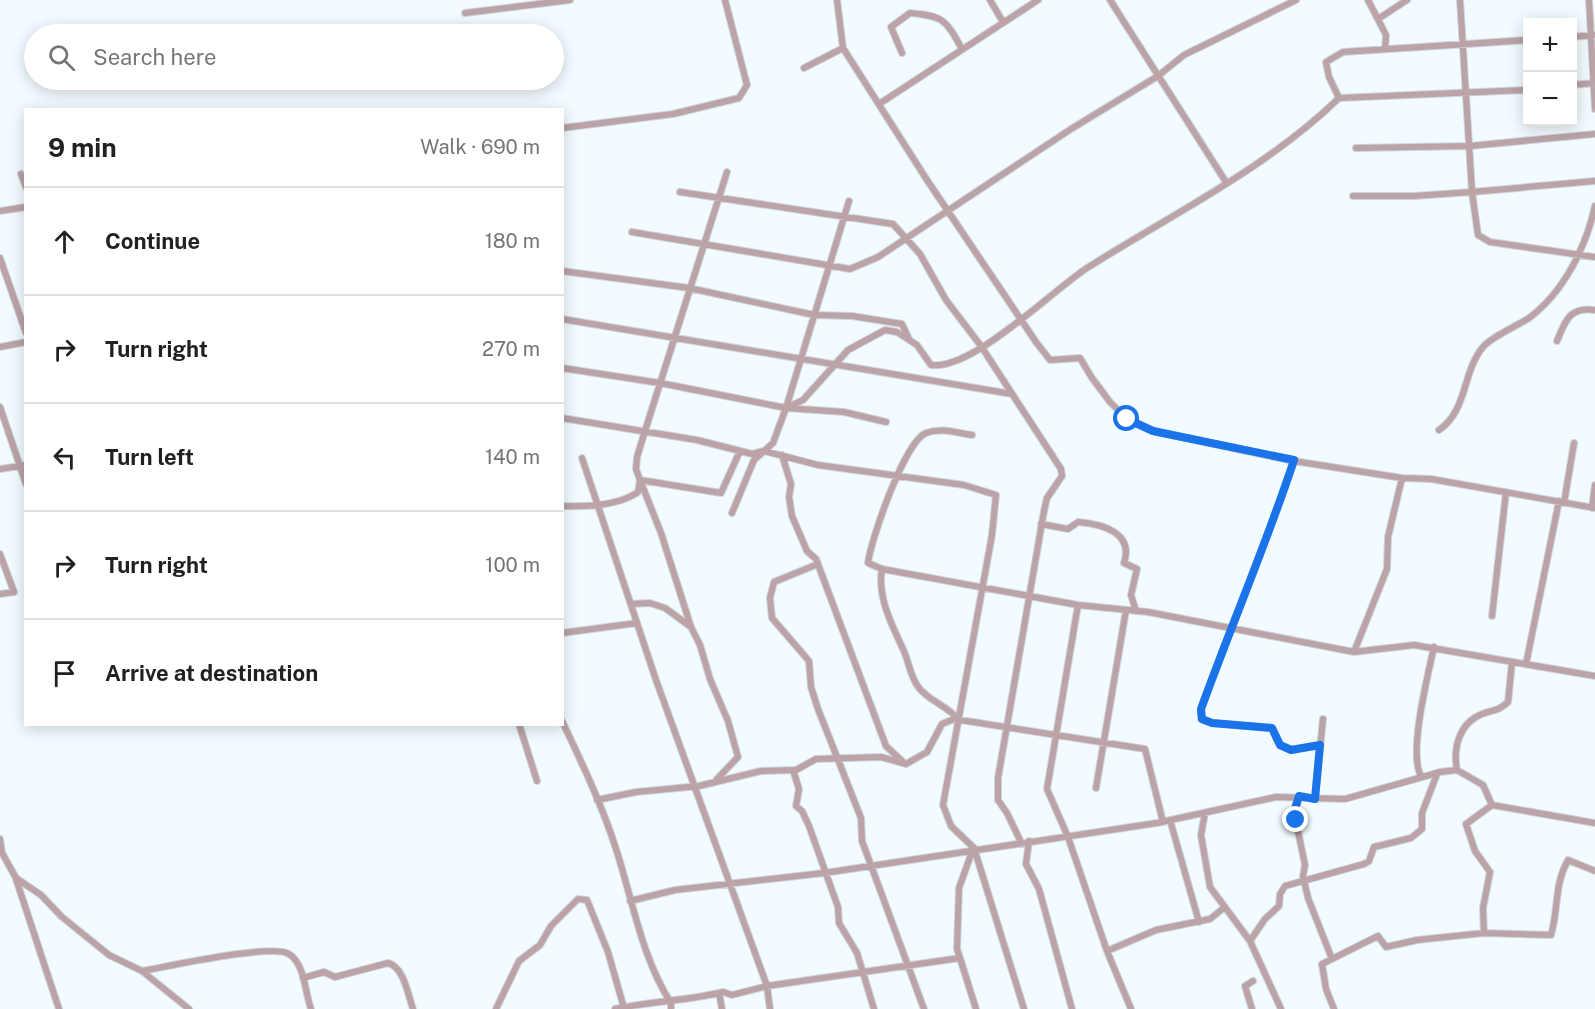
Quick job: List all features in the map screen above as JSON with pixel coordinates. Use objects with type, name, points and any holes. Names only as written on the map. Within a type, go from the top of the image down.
[{"type":"street","points":[[465,13],[570,0]]},
{"type":"street","points":[[564,128],[673,114],[739,98],[747,85],[725,0]]},
{"type":"street","points":[[837,0],[843,48],[948,210],[1050,360],[1080,358],[1100,389],[1135,423],[1153,431],[1294,460],[1402,478],[1431,479],[1594,508],[1595,485]]},
{"type":"street","points":[[990,0],[1003,22]]},
{"type":"street","points":[[879,104],[1038,0]]},
{"type":"street","points":[[1110,0],[1226,182]]},
{"type":"street","points":[[632,232],[704,246],[730,247],[850,270],[871,262],[906,237],[1158,76],[1184,55],[1204,44],[1233,33],[1296,0]]},
{"type":"street","points":[[1368,0],[1386,35],[1385,49]]},
{"type":"street","points":[[1378,19],[1407,0]]},
{"type":"street","points":[[1460,0],[1472,192],[1478,235],[1493,243],[1595,257]]},
{"type":"street","points":[[1589,0],[1593,35],[1595,109]]},
{"type":"street","points":[[902,53],[891,27],[910,13],[934,15],[946,21],[962,49]]},
{"type":"street","points":[[1577,37],[1593,35]]},
{"type":"street","points":[[1339,98],[1329,77],[1326,62],[1343,52],[1523,40]]},
{"type":"street","points":[[804,68],[843,48]]},
{"type":"street","points":[[1577,85],[1595,83]]},
{"type":"street","points":[[786,408],[803,400],[848,350],[879,332],[891,330],[909,339],[917,345],[931,365],[936,366],[981,346],[1024,320],[1085,269],[1170,220],[1297,137],[1339,98],[1523,90]]},
{"type":"street","points":[[1356,148],[1470,146],[1595,134]]},
{"type":"street","points":[[716,779],[738,757],[728,721],[691,627],[661,533],[636,469],[637,457],[727,172]]},
{"type":"street","points":[[21,174],[24,182]]},
{"type":"street","points":[[1353,196],[1414,196],[1595,181]]},
{"type":"street","points":[[680,192],[892,224],[920,254],[946,300],[981,346],[1061,469],[1062,476],[1047,498],[1041,524],[997,796],[1021,842]]},
{"type":"street","points":[[732,513],[754,460],[773,443],[831,265],[849,201]]},
{"type":"street","points":[[1439,430],[1450,423],[1457,410],[1478,354],[1484,345],[1508,332],[1546,304],[1579,255],[1595,206]]},
{"type":"street","points":[[0,211],[24,207]]},
{"type":"street","points":[[0,258],[24,327]]},
{"type":"street","points":[[564,272],[689,288],[814,315],[852,316],[902,324],[909,339]]},
{"type":"street","points":[[1557,341],[1570,314],[1583,308],[1595,310]]},
{"type":"street","points":[[564,319],[607,328],[675,336],[1012,394]]},
{"type":"street","points":[[0,347],[24,342]]},
{"type":"street","points":[[564,368],[660,382],[786,408],[844,412],[886,422]]},
{"type":"street","points":[[0,407],[22,466],[0,469]]},
{"type":"street","points":[[564,418],[645,431],[752,454],[765,451],[818,465],[964,486],[996,495],[992,535],[943,805],[951,826],[974,848],[1024,1009]]},
{"type":"street","points":[[972,435],[938,429],[924,433],[913,442],[871,544],[868,563],[882,569],[981,589],[1231,627],[1354,652],[1382,650],[1404,644],[1434,647],[1595,676]]},
{"type":"street","points":[[1526,664],[1574,443]]},
{"type":"street","points":[[640,480],[720,493],[740,451]]},
{"type":"street","points":[[782,455],[791,484],[789,497],[792,516],[807,551],[818,564],[886,746],[906,764]]},
{"type":"street","points":[[582,458],[637,623],[766,986],[770,1009]]},
{"type":"street","points":[[1294,460],[1266,544],[1231,627],[1201,709],[1202,719],[1212,723],[1272,728],[1280,745],[1291,750],[1320,745]]},
{"type":"street","points":[[1354,652],[1387,569],[1388,537],[1402,478]]},
{"type":"street","points":[[564,506],[599,505],[633,495],[638,492],[640,480]]},
{"type":"street","points":[[1492,616],[1506,492]]},
{"type":"street","points":[[1041,524],[1068,529],[1078,522],[1104,527],[1125,542],[1128,549],[1124,563],[1137,569],[1131,595],[1136,611]]},
{"type":"street","points":[[0,554],[14,592],[0,594]]},
{"type":"street","points":[[818,564],[774,582],[770,598],[772,618],[808,661],[811,687],[861,818],[862,841],[924,1009]]},
{"type":"street","points":[[882,569],[880,582],[889,616],[919,689],[942,703],[959,720]]},
{"type":"street","points":[[631,604],[650,603],[665,608],[691,627]]},
{"type":"street","points":[[1078,605],[1047,789],[1068,837],[1107,951],[1131,1009]]},
{"type":"street","points":[[1096,788],[1126,610]]},
{"type":"street","points":[[564,633],[637,623]]},
{"type":"street","points":[[1421,776],[1416,768],[1419,728],[1434,647]]},
{"type":"street","points":[[1457,770],[1455,747],[1468,724],[1483,713],[1498,711],[1508,702],[1512,662]]},
{"type":"street","points":[[1315,799],[1323,719]]},
{"type":"street","points":[[597,800],[705,784],[716,779],[760,771],[793,770],[816,759],[881,757],[906,764],[927,752],[942,724],[959,720],[1145,749],[1199,922]]},
{"type":"street","points":[[520,726],[537,781]]},
{"type":"street","points":[[564,726],[617,852],[647,953],[671,1006]]},
{"type":"street","points":[[793,770],[799,789],[796,806],[802,811],[838,907],[839,923],[857,953],[874,1009]]},
{"type":"street","points":[[630,901],[675,890],[824,873],[974,848],[1068,837],[1167,821],[1276,797],[1345,799],[1363,796],[1421,776],[1457,770],[1483,785],[1492,805]]},
{"type":"street","points":[[1250,941],[1265,919],[1279,906],[1282,889],[1304,880],[1365,864],[1369,861],[1374,847],[1404,841],[1422,829],[1422,813],[1431,794],[1434,775],[1440,772]]},
{"type":"street","points":[[1299,796],[1294,812],[1305,865],[1304,880],[1322,939],[1332,959]]},
{"type":"street","points":[[1484,933],[1483,908],[1490,872],[1475,851],[1466,824],[1492,805],[1595,823]]},
{"type":"street","points":[[1205,813],[1201,835],[1209,882],[1250,941],[1281,1009]]},
{"type":"street","points":[[0,839],[1,853],[16,878],[59,1009]]},
{"type":"street","points":[[1029,841],[1026,864],[1039,889],[1072,1009]]},
{"type":"street","points":[[974,848],[959,888],[957,941],[976,1009]]},
{"type":"street","points":[[1334,1009],[1326,989],[1322,964],[1378,936],[1386,947],[1417,940],[1484,933],[1551,934],[1557,915],[1559,877],[1568,860],[1595,871]]},
{"type":"street","points":[[16,878],[40,895],[62,917],[109,955],[141,971],[189,1009]]},
{"type":"street","points":[[496,1009],[519,961],[540,945],[551,926],[578,899],[587,900],[595,915],[623,1008]]},
{"type":"street","points":[[1107,951],[1156,930],[1210,919],[1225,907]]},
{"type":"street","points":[[141,971],[272,950],[290,954],[303,978],[311,1009]]},
{"type":"street","points":[[615,1009],[671,1006],[719,993],[732,995],[766,986],[960,958]]},
{"type":"street","points":[[303,978],[324,972],[335,977],[388,963],[393,964],[400,974],[413,1009]]},
{"type":"street","points":[[1252,1009],[1245,986],[1254,981]]},
{"type":"street","points":[[719,993],[722,1009]]},
{"type":"route","points":[[1127,419],[1153,431],[1294,460],[1266,544],[1246,585],[1201,709],[1202,719],[1212,723],[1272,728],[1280,745],[1291,750],[1310,749],[1320,745],[1315,799],[1299,796],[1294,812],[1296,820]]}]
